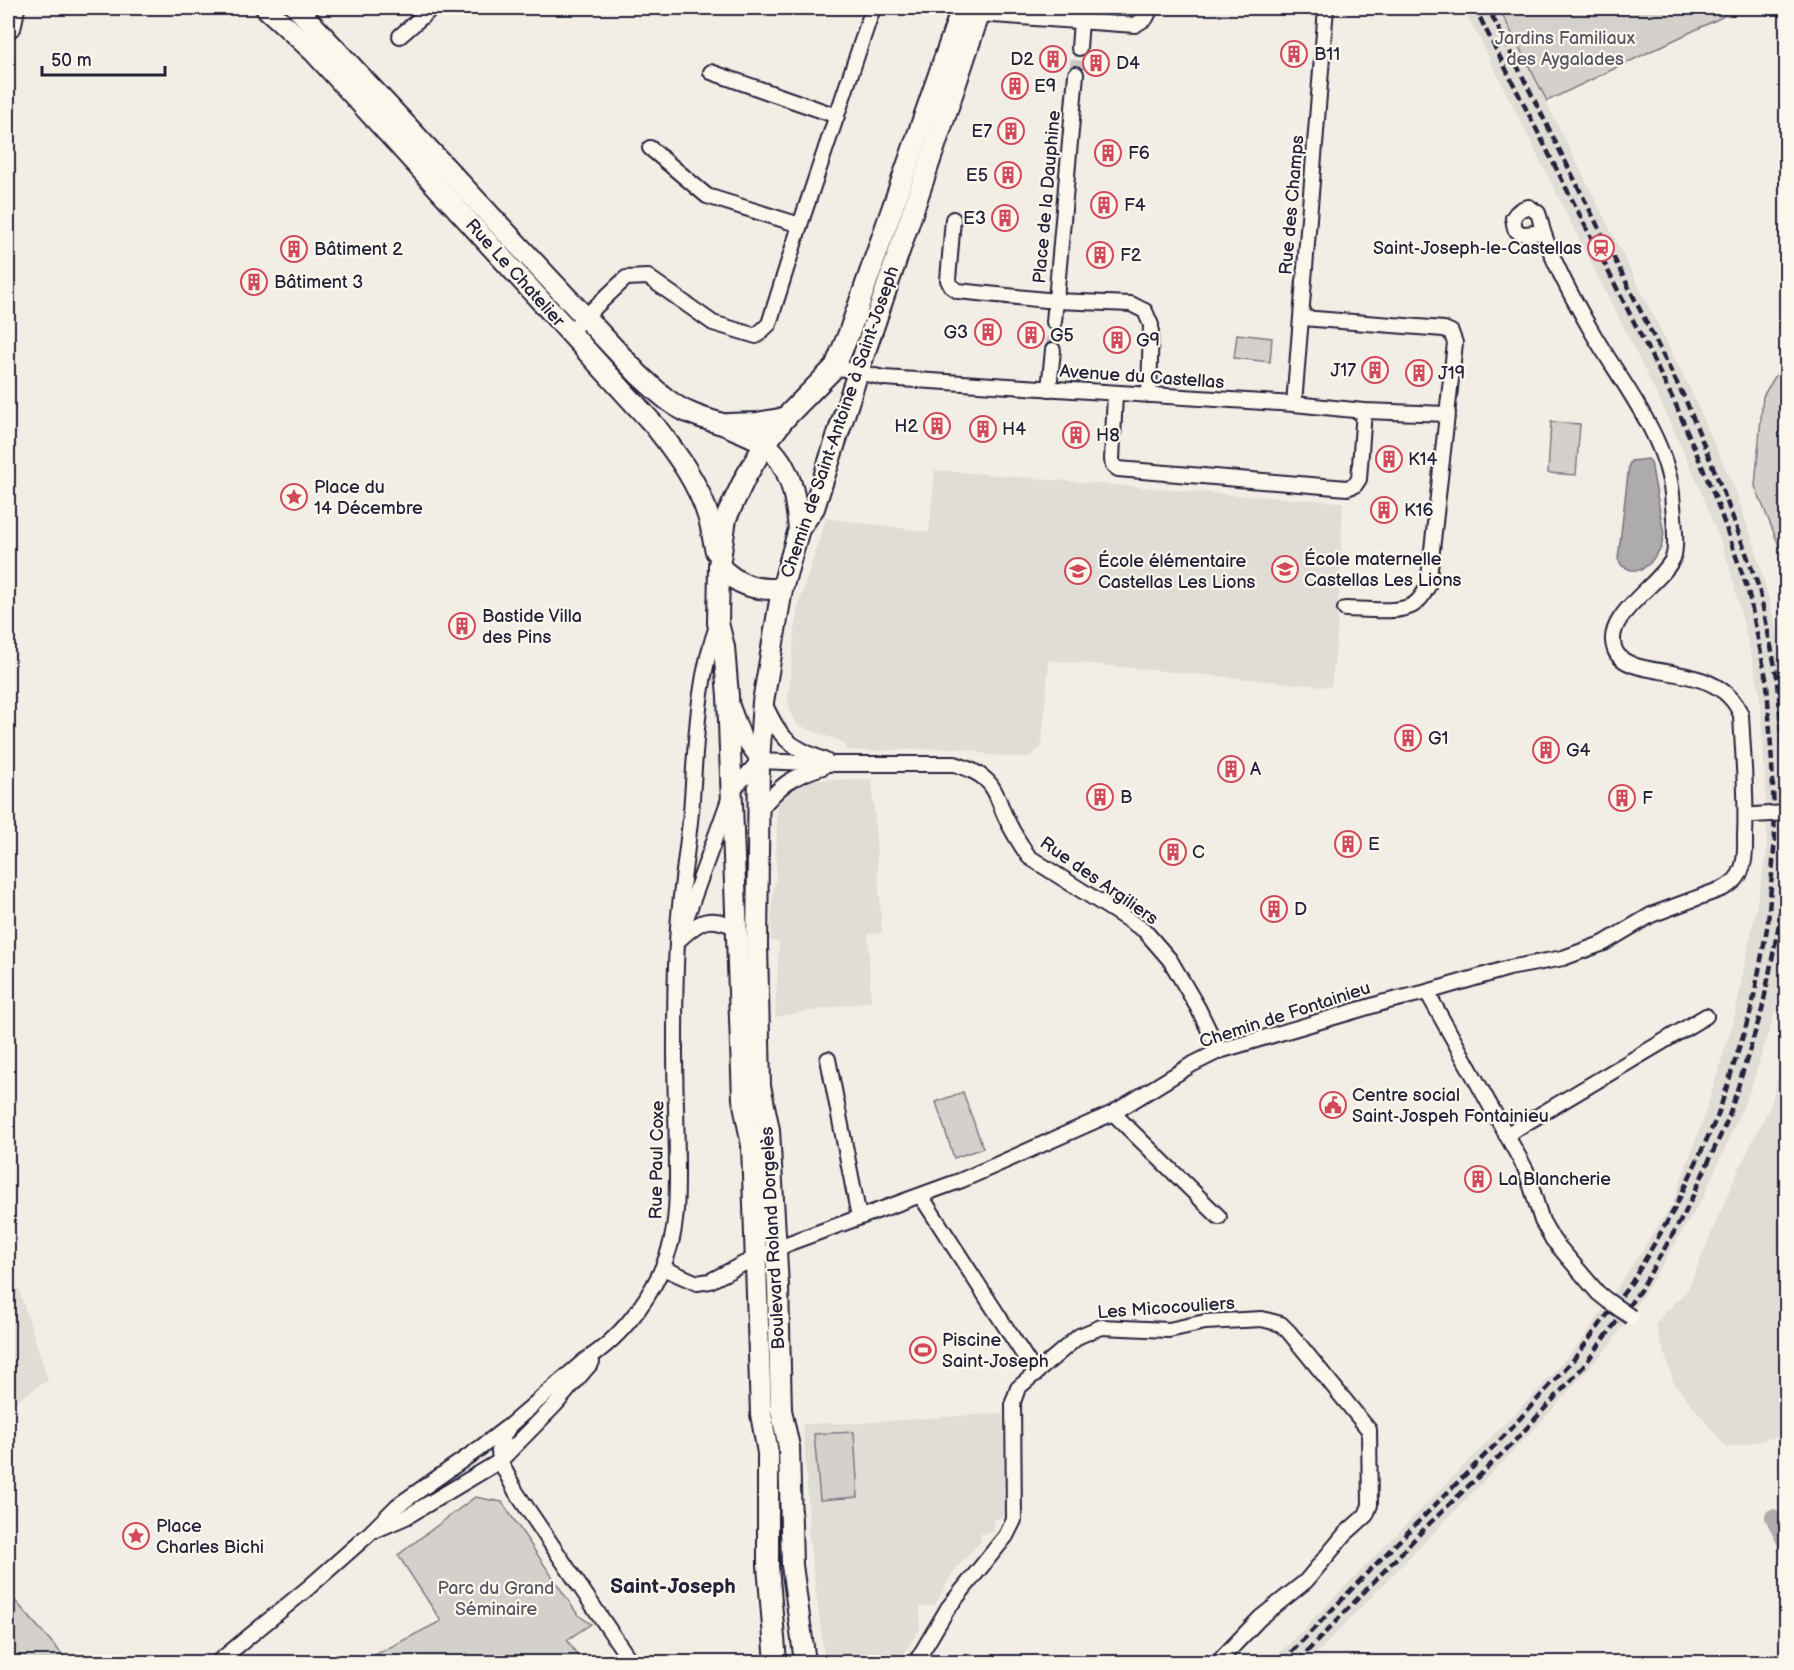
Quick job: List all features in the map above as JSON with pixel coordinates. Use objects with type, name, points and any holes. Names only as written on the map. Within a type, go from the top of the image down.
[{"type":"highway","points":[[8,24],[11,8]]},
{"type":"main road","name":"Rue Le Chatelier","points":[[266,8],[314,52],[656,426],[692,478],[708,517],[719,566]]},
{"type":"main road","name":"Rue Le Chatelier","points":[[297,8],[639,375],[669,401],[689,413],[723,424],[765,444]]},
{"type":"main road","name":"Chemin de Saint-Antoine à Saint-Joseph","points":[[736,927],[728,696],[724,647],[717,623],[719,566],[726,518],[745,478],[765,444],[785,418],[835,367],[971,9]]},
{"type":"main road","name":"Chemin de Saint-Antoine à Saint-Joseph","points":[[759,812],[759,761],[764,702],[782,589],[799,529],[814,508],[945,119],[971,9]]},
{"type":"main road","points":[[723,424],[757,423],[785,418]]},
{"type":"main road","points":[[765,444],[777,456],[787,474],[795,497],[799,529]]},
{"type":"main road","points":[[719,566],[735,580],[750,587],[763,590],[782,589]]},
{"type":"main road","name":"Boulevard Roland Dorgelès","points":[[759,812],[757,945],[760,1086],[769,1130],[776,1249],[781,1410],[789,1447],[792,1565],[805,1662]]},
{"type":"main road","name":"Boulevard Roland Dorgelès","points":[[736,927],[743,1099],[752,1145],[761,1414],[768,1453],[768,1566],[776,1662]]},
{"type":"street","points":[[400,36],[432,8]]},
{"type":"street","points":[[569,332],[626,278],[648,277],[713,323],[756,336],[769,324],[873,8]]},
{"type":"street","points":[[971,9],[1135,25],[1146,18],[1151,8]]},
{"type":"street","name":"Rue des Champs","points":[[1294,404],[1326,8]]},
{"type":"street","points":[[1078,48],[1081,21]]},
{"type":"street","points":[[711,72],[837,116]]},
{"type":"street","name":"Place de la Dauphine","points":[[1054,322],[1076,75]]},
{"type":"street","points":[[650,148],[707,196],[800,225]]},
{"type":"street","points":[[953,219],[948,280],[951,286],[958,291],[1056,301],[1131,304],[1145,311],[1151,325],[1149,395]]},
{"type":"street","name":"Chemin de Fontainieu","points":[[663,1268],[697,1283],[710,1281],[776,1249],[921,1196],[1113,1113],[1191,1065],[1220,1051],[1509,968],[1563,958],[1604,943],[1651,915],[1733,883],[1742,870],[1750,815],[1741,715],[1737,706],[1707,681],[1632,665],[1619,658],[1613,647],[1614,632],[1620,617],[1663,572],[1672,559],[1675,549],[1672,492],[1663,457],[1646,419],[1592,332],[1543,232]]},
{"type":"street","points":[[1302,318],[1448,330],[1454,337],[1455,343],[1428,585],[1423,596],[1413,605],[1399,609],[1345,609]]},
{"type":"street","points":[[1049,389],[1053,350]]},
{"type":"street","name":"Avenue du Castellas","points":[[835,367],[884,378],[1294,404],[1364,411],[1448,414]]},
{"type":"street","points":[[1115,394],[1112,460],[1113,465],[1118,469],[1347,488],[1355,485],[1359,479],[1364,411]]},
{"type":"street","name":"Rue Paul Coxe","points":[[500,1461],[570,1389],[598,1353],[641,1306],[663,1268],[672,1240],[677,1192],[675,1048],[677,943],[699,706],[709,646],[717,623]]},
{"type":"street","points":[[728,696],[746,743],[759,761]]},
{"type":"street","name":"Rue des Argiliers","points":[[764,702],[783,738],[796,748],[834,764]]},
{"type":"street","name":"Rue Paul Coxe","points":[[677,943],[732,791],[759,761]]},
{"type":"street","name":"Rue des Argiliers","points":[[759,761],[834,764],[955,764],[973,770],[986,780],[997,795],[1005,817],[1029,857],[1144,930],[1170,960],[1220,1051]]},
{"type":"street","name":"Rue des Argiliers","points":[[759,812],[773,794],[790,779],[834,764]]},
{"type":"street","points":[[1750,815],[1786,813]]},
{"type":"street","points":[[677,943],[696,924],[711,920],[722,921],[736,927]]},
{"type":"street","points":[[1427,992],[1526,1170],[1542,1221],[1553,1240],[1598,1293],[1631,1317]]},
{"type":"street","points":[[1506,1135],[1706,1016]]},
{"type":"street","points":[[828,1059],[859,1217]]},
{"type":"street","points":[[1113,1113],[1219,1217]]},
{"type":"street","points":[[921,1196],[1036,1374]]},
{"type":"street","name":"Les Micocouliers","points":[[916,1662],[948,1608],[1006,1536],[1014,1520],[1013,1402],[1018,1388],[1079,1336],[1101,1328],[1169,1330],[1205,1322],[1262,1319],[1281,1324],[1289,1332],[1369,1430],[1370,1505],[1366,1515],[1345,1534],[1306,1581],[1260,1618],[1218,1662]]},
{"type":"street","name":"Rue Paul Coxe","points":[[500,1461],[499,1450],[510,1425],[584,1361],[598,1353]]},
{"type":"street","points":[[219,1662],[308,1588],[397,1506],[510,1425]]},
{"type":"street","points":[[369,1534],[406,1517],[500,1461],[516,1491],[631,1662]]},
{"type":"shaded area","points":[[1462,8],[1499,8],[1690,389],[1735,490],[1755,547],[1777,630],[1786,698],[1786,925],[1777,1005],[1751,1088],[1704,1196],[1610,1345],[1541,1422],[1308,1662],[1271,1662],[1538,1390],[1586,1335],[1672,1205],[1704,1117],[1734,1019],[1767,852],[1765,773],[1759,687],[1729,565],[1700,488],[1662,405]]},
{"type":"shaded area","points":[[1648,459],[1651,462],[1664,534],[1661,548],[1650,563],[1641,570],[1631,570],[1622,566],[1618,559],[1629,465],[1631,461]]},
{"type":"shaded area","points":[[935,470],[1343,502],[1337,637],[1331,687],[1049,660],[1042,741],[1040,749],[1027,758],[989,755],[955,748],[846,750],[842,742],[798,725],[791,714],[788,698],[797,610],[826,518],[929,532]]},
{"type":"shaded area","points":[[872,779],[882,933],[868,934],[871,1001],[775,1017],[779,942],[771,941],[779,801],[791,787],[811,780]]},
{"type":"shaded area","points":[[1786,1049],[1786,1435],[1727,1448],[1674,1383],[1655,1324],[1688,1289],[1736,1175],[1771,1104]]},
{"type":"shaded area","points":[[8,1256],[48,1380],[8,1406]]},
{"type":"shaded area","points":[[1003,1413],[1004,1517],[994,1519],[994,1532],[980,1534],[981,1541],[953,1572],[935,1605],[920,1607],[920,1628],[899,1662],[825,1662],[808,1530],[803,1424],[859,1423]]},
{"type":"green space","name":"Jardins Familiaux des Aygalades","points":[[1499,8],[1737,8],[1547,101]]},
{"type":"green space","points":[[1237,334],[1272,338],[1270,362],[1234,358]]},
{"type":"green space","points":[[1786,359],[1786,563],[1755,486],[1763,396]]},
{"type":"green space","points":[[1551,422],[1580,424],[1576,475],[1548,473]]},
{"type":"green space","points":[[963,1092],[983,1148],[954,1158],[936,1102]]},
{"type":"green space","points":[[854,1432],[858,1497],[820,1500],[814,1434]]},
{"type":"green space","name":"Parc du Grand Séminaire","points":[[475,1497],[502,1502],[578,1615],[591,1624],[567,1640],[582,1662],[374,1662],[371,1657],[441,1621],[398,1555]]},
{"type":"green space","points":[[8,1588],[11,1596],[69,1662],[8,1662]]},
{"type":"waterway","points":[[1773,1517],[1786,1544]]},
{"type":"tunnel","points":[[1076,74],[1079,48]]},
{"type":"tunnel","points":[[1053,350],[1054,322]]},
{"type":"railway","points":[[1282,1662],[1503,1437],[1574,1359],[1632,1282],[1675,1208],[1718,1115],[1752,1007],[1768,923],[1775,838],[1772,764],[1767,683],[1748,590],[1715,497],[1676,405],[1475,8]]},
{"type":"railway","points":[[1297,1662],[1429,1524],[1511,1445],[1583,1367],[1641,1289],[1685,1213],[1728,1119],[1762,1010],[1779,924],[1786,838],[1783,763],[1778,681],[1759,588],[1686,401],[1488,8]]},
{"type":"place","name":"B11","points":[[1294,54]]},
{"type":"place","name":"D2","points":[[1053,59]]},
{"type":"place","name":"D4","points":[[1096,63]]},
{"type":"place","name":"E9","points":[[1015,86]]},
{"type":"place","name":"E7","points":[[1011,131]]},
{"type":"place","name":"F6","points":[[1108,153]]},
{"type":"place","name":"E5","points":[[1008,175]]},
{"type":"place","name":"F4","points":[[1104,205]]},
{"type":"place","name":"E3","points":[[1005,218]]},
{"type":"place","name":"Saint-Joseph-le-Castellas","points":[[1601,248]]},
{"type":"place","name":"Bâtiment 2","points":[[294,249]]},
{"type":"place","name":"F2","points":[[1100,255]]},
{"type":"place","name":"Bâtiment 3","points":[[254,282]]},
{"type":"place","name":"G3","points":[[988,332]]},
{"type":"place","name":"G5","points":[[1031,335]]},
{"type":"place","name":"G9","points":[[1117,340]]},
{"type":"place","name":"J17","points":[[1375,370]]},
{"type":"place","name":"J19","points":[[1419,373]]},
{"type":"place","name":"H2","points":[[937,426]]},
{"type":"place","name":"H4","points":[[983,429]]},
{"type":"place","name":"H8","points":[[1076,435]]},
{"type":"place","name":"K14","points":[[1389,459]]},
{"type":"place","name":"Place du 14 Décembre","points":[[294,497]]},
{"type":"place","name":"K16","points":[[1384,510]]},
{"type":"place","name":"École maternelle Castellas Les Lions","points":[[1285,569]]},
{"type":"place","name":"École élémentaire Castellas Les Lions","points":[[1078,571]]},
{"type":"place","name":"Bastide Villa des Pins","points":[[462,626]]},
{"type":"place","name":"G1","points":[[1408,738]]},
{"type":"place","name":"G4","points":[[1546,750]]},
{"type":"place","name":"A","points":[[1231,769]]},
{"type":"place","name":"B","points":[[1100,797]]},
{"type":"place","name":"F","points":[[1622,798]]},
{"type":"place","name":"E","points":[[1348,844]]},
{"type":"place","name":"C","points":[[1173,852]]},
{"type":"place","name":"D","points":[[1274,909]]},
{"type":"place","name":"Centre social Saint-Jospeh Fontainieu","points":[[1333,1105]]},
{"type":"place","name":"La Blancherie","points":[[1478,1179]]},
{"type":"place","name":"Piscine Saint-Joseph","points":[[923,1350]]},
{"type":"place","name":"Place Charles Bichi","points":[[136,1536]]},
{"type":"district","name":"Saint-Joseph","points":[[673,1586]]}]
